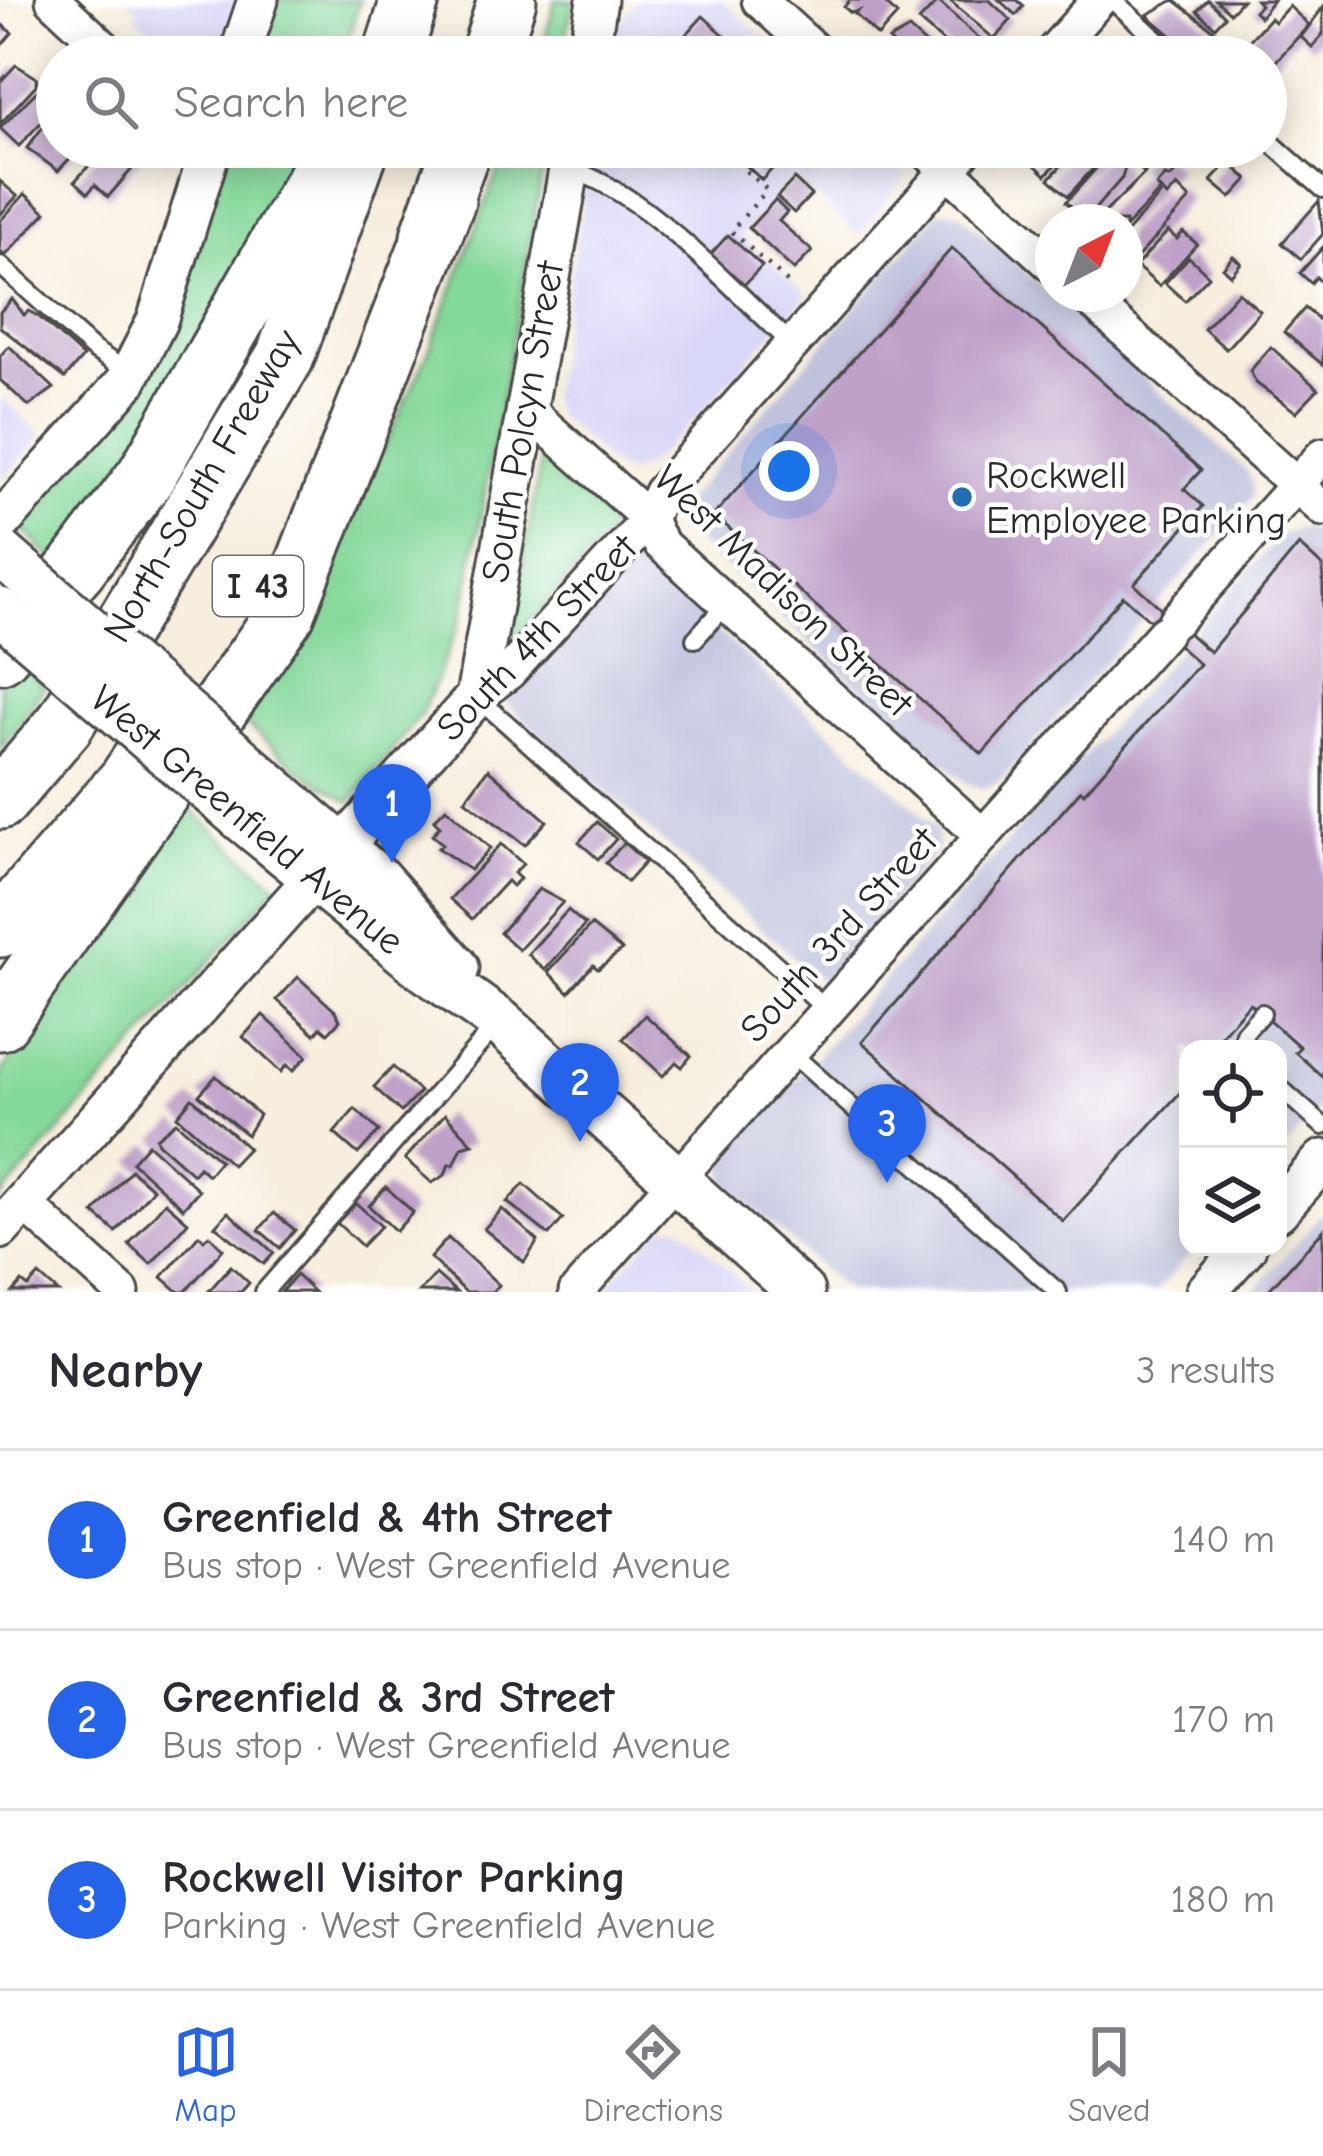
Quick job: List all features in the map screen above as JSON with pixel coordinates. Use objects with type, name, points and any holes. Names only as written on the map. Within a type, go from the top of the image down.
[{"type":"highway","points":[[495,36],[506,0]]},
{"type":"highway","points":[[0,654],[76,569],[146,476],[322,168]]},
{"type":"highway","name":"North-South Freeway","points":[[0,800],[64,725],[285,357],[352,168]]},
{"type":"highway","name":"I 43","points":[[0,928],[128,780],[294,532],[446,201],[456,168]]},
{"type":"highway","points":[[0,1021],[286,613],[446,201]]},
{"type":"highway","points":[[0,1060],[126,847]]},
{"type":"main road","name":"West Greenfield Avenue","points":[[8,578],[801,1292]]},
{"type":"street","points":[[53,0],[92,36]]},
{"type":"street","points":[[246,36],[258,0]]},
{"type":"street","points":[[759,0],[799,36]]},
{"type":"street","points":[[1067,36],[1099,0]]},
{"type":"street","points":[[0,523],[130,374],[157,321],[204,168]]},
{"type":"street","name":"South Polcyn Street","points":[[476,697],[569,168]]},
{"type":"street","name":"South 4th Street","points":[[12,1216],[476,697],[509,672],[649,519],[661,492],[949,168]]},
{"type":"street","points":[[965,168],[1035,246]]},
{"type":"street","points":[[1104,312],[1323,509]]},
{"type":"street","name":"West Madison Street","points":[[524,407],[649,519],[660,543],[983,836]]},
{"type":"street","name":"South 3rd Street","points":[[576,1292],[1323,455]]},
{"type":"street","points":[[1287,1201],[1323,1160]]},
{"type":"street","points":[[12,1216],[122,1292]]},
{"type":"street","points":[[1206,1292],[1238,1256]]},
{"type":"lane","points":[[1113,0],[1153,36]]},
{"type":"lane","points":[[1287,157],[1323,189]]},
{"type":"lane","points":[[584,168],[639,208],[792,344]]},
{"type":"lane","points":[[0,266],[94,350],[130,374]]},
{"type":"lane","points":[[695,639],[727,604]]},
{"type":"lane","points":[[476,697],[827,1010]]},
{"type":"lane","points":[[1244,1040],[1262,1013]]},
{"type":"lane","points":[[264,1292],[500,1022]]},
{"type":"lane","points":[[790,1052],[1058,1292]]},
{"type":"lane","points":[[1287,1094],[1323,1126]]},
{"type":"path","points":[[742,168],[767,190],[731,231],[794,287]]},
{"type":"shaded area","points":[[127,0],[236,0],[225,36],[158,36],[136,16],[139,11]]},
{"type":"shaded area","points":[[638,0],[722,0],[762,36],[615,36]]},
{"type":"shaded area","points":[[589,168],[900,168],[905,176],[859,236],[794,175],[740,236],[807,295],[646,465],[631,473],[616,468],[556,415],[550,400]]},
{"type":"shaded area","name":"Rockwell Employee Parking","points":[[938,213],[960,214],[1035,281],[1035,312],[1069,312],[1247,471],[1254,489],[1252,498],[998,783],[983,789],[968,784],[681,527],[674,514]]},
{"type":"shaded area","points":[[0,396],[42,435],[0,482]]},
{"type":"shaded area","points":[[1305,527],[1323,540],[1323,1105],[1287,1146],[1287,1040],[1179,1040],[1179,1256],[1188,1256],[1156,1292],[848,1292],[725,1182],[724,1160],[1282,534]]},
{"type":"shaded area","points":[[639,561],[938,829],[937,851],[821,981],[503,701],[621,569]]},
{"type":"shaded area","points":[[1323,1213],[1323,1292],[1253,1292]]},
{"type":"shaded area","points":[[675,1225],[753,1292],[603,1292],[661,1227]]},
{"type":"green space","points":[[275,0],[360,0],[349,36],[264,36]]},
{"type":"green space","points":[[555,0],[573,0],[567,36],[546,36]]},
{"type":"green space","points":[[219,168],[301,168],[251,274],[55,563],[21,527],[93,444]]},
{"type":"green space","points":[[499,168],[543,168],[463,615],[422,713],[350,802],[298,769],[233,713],[386,444],[430,348]]},
{"type":"green space","points":[[543,445],[611,502],[617,524],[509,646]]},
{"type":"green space","points":[[0,665],[20,665],[45,686],[0,749]]},
{"type":"green space","points":[[175,795],[277,886],[0,1198],[0,1076]]},
{"type":"building","points":[[850,0],[882,0],[897,15],[878,36],[855,14],[858,11],[851,13],[844,7]]},
{"type":"building","points":[[949,0],[989,0],[1011,20],[997,36],[991,36]]},
{"type":"building","points":[[999,0],[1017,0],[1024,6],[1016,15]]},
{"type":"building","points":[[1174,0],[1215,31],[1211,36],[1172,36],[1147,15]]},
{"type":"building","points":[[1208,0],[1225,16],[1215,27],[1197,11]]},
{"type":"building","points":[[1216,0],[1242,0],[1230,13]]},
{"type":"building","points":[[1256,0],[1273,0],[1260,17],[1254,11],[1260,5]]},
{"type":"building","points":[[938,1],[976,36],[936,36],[919,21]]},
{"type":"building","points":[[1289,6],[1309,25],[1287,49],[1287,36],[1253,36],[1270,18],[1274,22]]},
{"type":"building","points":[[1323,7],[1323,34],[1312,47],[1301,37]]},
{"type":"building","points":[[703,16],[725,36],[685,36]]},
{"type":"building","points":[[0,23],[12,33],[0,47]]},
{"type":"building","points":[[16,65],[36,77],[36,85],[0,124],[0,82]]},
{"type":"building","points":[[36,92],[36,128],[19,146],[0,128]]},
{"type":"building","points":[[87,168],[133,168],[108,197],[95,185],[88,193],[75,181]]},
{"type":"building","points":[[749,168],[773,168],[762,180]]},
{"type":"building","points":[[1059,168],[1094,168],[1068,196],[1049,179]]},
{"type":"building","points":[[1096,168],[1125,168],[1099,204],[1068,204]]},
{"type":"building","points":[[1139,168],[1179,168],[1156,186],[1161,190],[1143,209],[1143,204],[1113,204],[1145,173]]},
{"type":"building","points":[[1223,168],[1235,168],[1248,179],[1231,198],[1211,181]]},
{"type":"building","points":[[794,179],[811,195],[794,213],[777,197]]},
{"type":"building","points":[[0,181],[17,196],[0,215]]},
{"type":"building","points":[[1177,186],[1190,199],[1143,251],[1143,214],[1163,192],[1167,197]]},
{"type":"building","points":[[25,194],[46,212],[5,256],[0,251],[0,221]]},
{"type":"building","points":[[775,200],[787,212],[779,221],[812,251],[794,270],[749,228]]},
{"type":"building","points":[[1319,201],[1323,234],[1301,259],[1282,243]]},
{"type":"building","points":[[1168,231],[1177,239],[1183,232],[1197,244],[1159,286],[1143,272],[1143,258]]},
{"type":"building","points":[[728,235],[762,266],[744,285],[709,256]]},
{"type":"building","points":[[1323,247],[1323,284],[1316,277],[1311,283],[1300,273]]},
{"type":"building","points":[[952,248],[1201,470],[1184,489],[1203,506],[1134,584],[1205,648],[1210,652],[1299,545],[1323,567],[1323,1077],[1295,1052],[1300,1047],[1250,1003],[1217,1040],[1179,1040],[1179,1094],[1063,1221],[862,1042],[1081,790],[1084,793],[1199,664],[1123,596],[982,754],[714,515]]},
{"type":"building","points":[[1233,256],[1241,263],[1231,275],[1223,268]]},
{"type":"building","points":[[1189,257],[1209,276],[1185,301],[1165,283]]},
{"type":"building","points":[[1238,292],[1260,311],[1226,349],[1204,329]]},
{"type":"building","points":[[12,299],[24,315],[28,311],[38,316],[83,357],[65,378],[0,327],[0,312]]},
{"type":"building","points":[[1305,308],[1323,323],[1323,365],[1284,332]]},
{"type":"building","points":[[9,346],[54,388],[29,406],[0,380],[0,356]]},
{"type":"building","points":[[1271,347],[1318,389],[1296,412],[1256,383],[1250,371]]},
{"type":"building","points":[[488,769],[547,821],[525,845],[465,800]]},
{"type":"building","points":[[446,808],[490,848],[470,870],[438,848],[443,844],[432,835],[440,826],[434,820]]},
{"type":"building","points":[[597,822],[616,839],[598,859],[579,842]]},
{"type":"building","points":[[624,843],[645,862],[627,882],[606,863]]},
{"type":"building","points":[[501,844],[523,864],[514,873],[520,879],[512,886],[507,881],[472,919],[450,899]]},
{"type":"building","points":[[539,889],[563,902],[519,950],[500,933]]},
{"type":"building","points":[[568,910],[585,925],[545,970],[528,954]]},
{"type":"building","points":[[591,925],[622,950],[598,969],[593,965],[569,992],[548,972]]},
{"type":"building","points":[[298,977],[340,1020],[328,1033],[321,1027],[315,1034],[277,1000]]},
{"type":"building","points":[[263,1015],[307,1056],[293,1071],[287,1065],[281,1072],[243,1037]]},
{"type":"building","points":[[645,1015],[691,1056],[682,1067],[676,1062],[663,1076],[623,1039]]},
{"type":"building","points":[[393,1067],[420,1092],[401,1112],[374,1087]]},
{"type":"building","points":[[216,1076],[259,1115],[247,1135],[199,1095]]},
{"type":"building","points":[[192,1098],[248,1148],[232,1165],[177,1116]]},
{"type":"building","points":[[355,1109],[379,1131],[358,1154],[334,1133]]},
{"type":"building","points":[[445,1114],[473,1144],[462,1147],[454,1165],[449,1164],[445,1175],[432,1183],[405,1159]]},
{"type":"building","points":[[176,1122],[220,1161],[208,1175],[199,1167],[193,1174],[158,1143],[156,1138]]},
{"type":"building","points":[[148,1144],[199,1190],[183,1208],[132,1162]]},
{"type":"building","points":[[131,1170],[153,1189],[116,1232],[94,1213]]},
{"type":"building","points":[[524,1184],[563,1219],[549,1235],[507,1202]]},
{"type":"building","points":[[386,1187],[413,1212],[396,1231],[369,1206]]},
{"type":"building","points":[[165,1202],[188,1222],[151,1264],[129,1244]]},
{"type":"building","points":[[356,1203],[381,1226],[362,1246],[337,1223]]},
{"type":"building","points":[[502,1209],[538,1241],[524,1262],[484,1229]]},
{"type":"building","points":[[228,1212],[274,1253],[264,1264],[215,1226]]},
{"type":"building","points":[[274,1213],[295,1230],[280,1248],[259,1230]]},
{"type":"building","points":[[1323,1230],[1323,1292],[1267,1292]]},
{"type":"building","points":[[199,1235],[204,1240],[209,1235],[223,1249],[185,1292],[179,1292],[162,1277]]},
{"type":"building","points":[[448,1238],[499,1285],[492,1292],[466,1292],[430,1258]]},
{"type":"building","points":[[231,1266],[249,1283],[241,1292],[208,1292]]},
{"type":"building","points":[[436,1274],[456,1292],[419,1292]]},
{"type":"building","points":[[39,1275],[58,1292],[13,1292],[22,1282],[28,1287]]},
{"type":"building","points":[[296,1275],[314,1292],[281,1292]]},
{"type":"place","name":"Rockwell Employee Parking","points":[[962,497]]},
{"type":"place","name":"Greenfield & 4th Street","points":[[392,863]]},
{"type":"place","name":"Greenfield & 3rd Street","points":[[580,1142]]},
{"type":"place","name":"Rockwell Visitor Parking","points":[[887,1183]]}]
